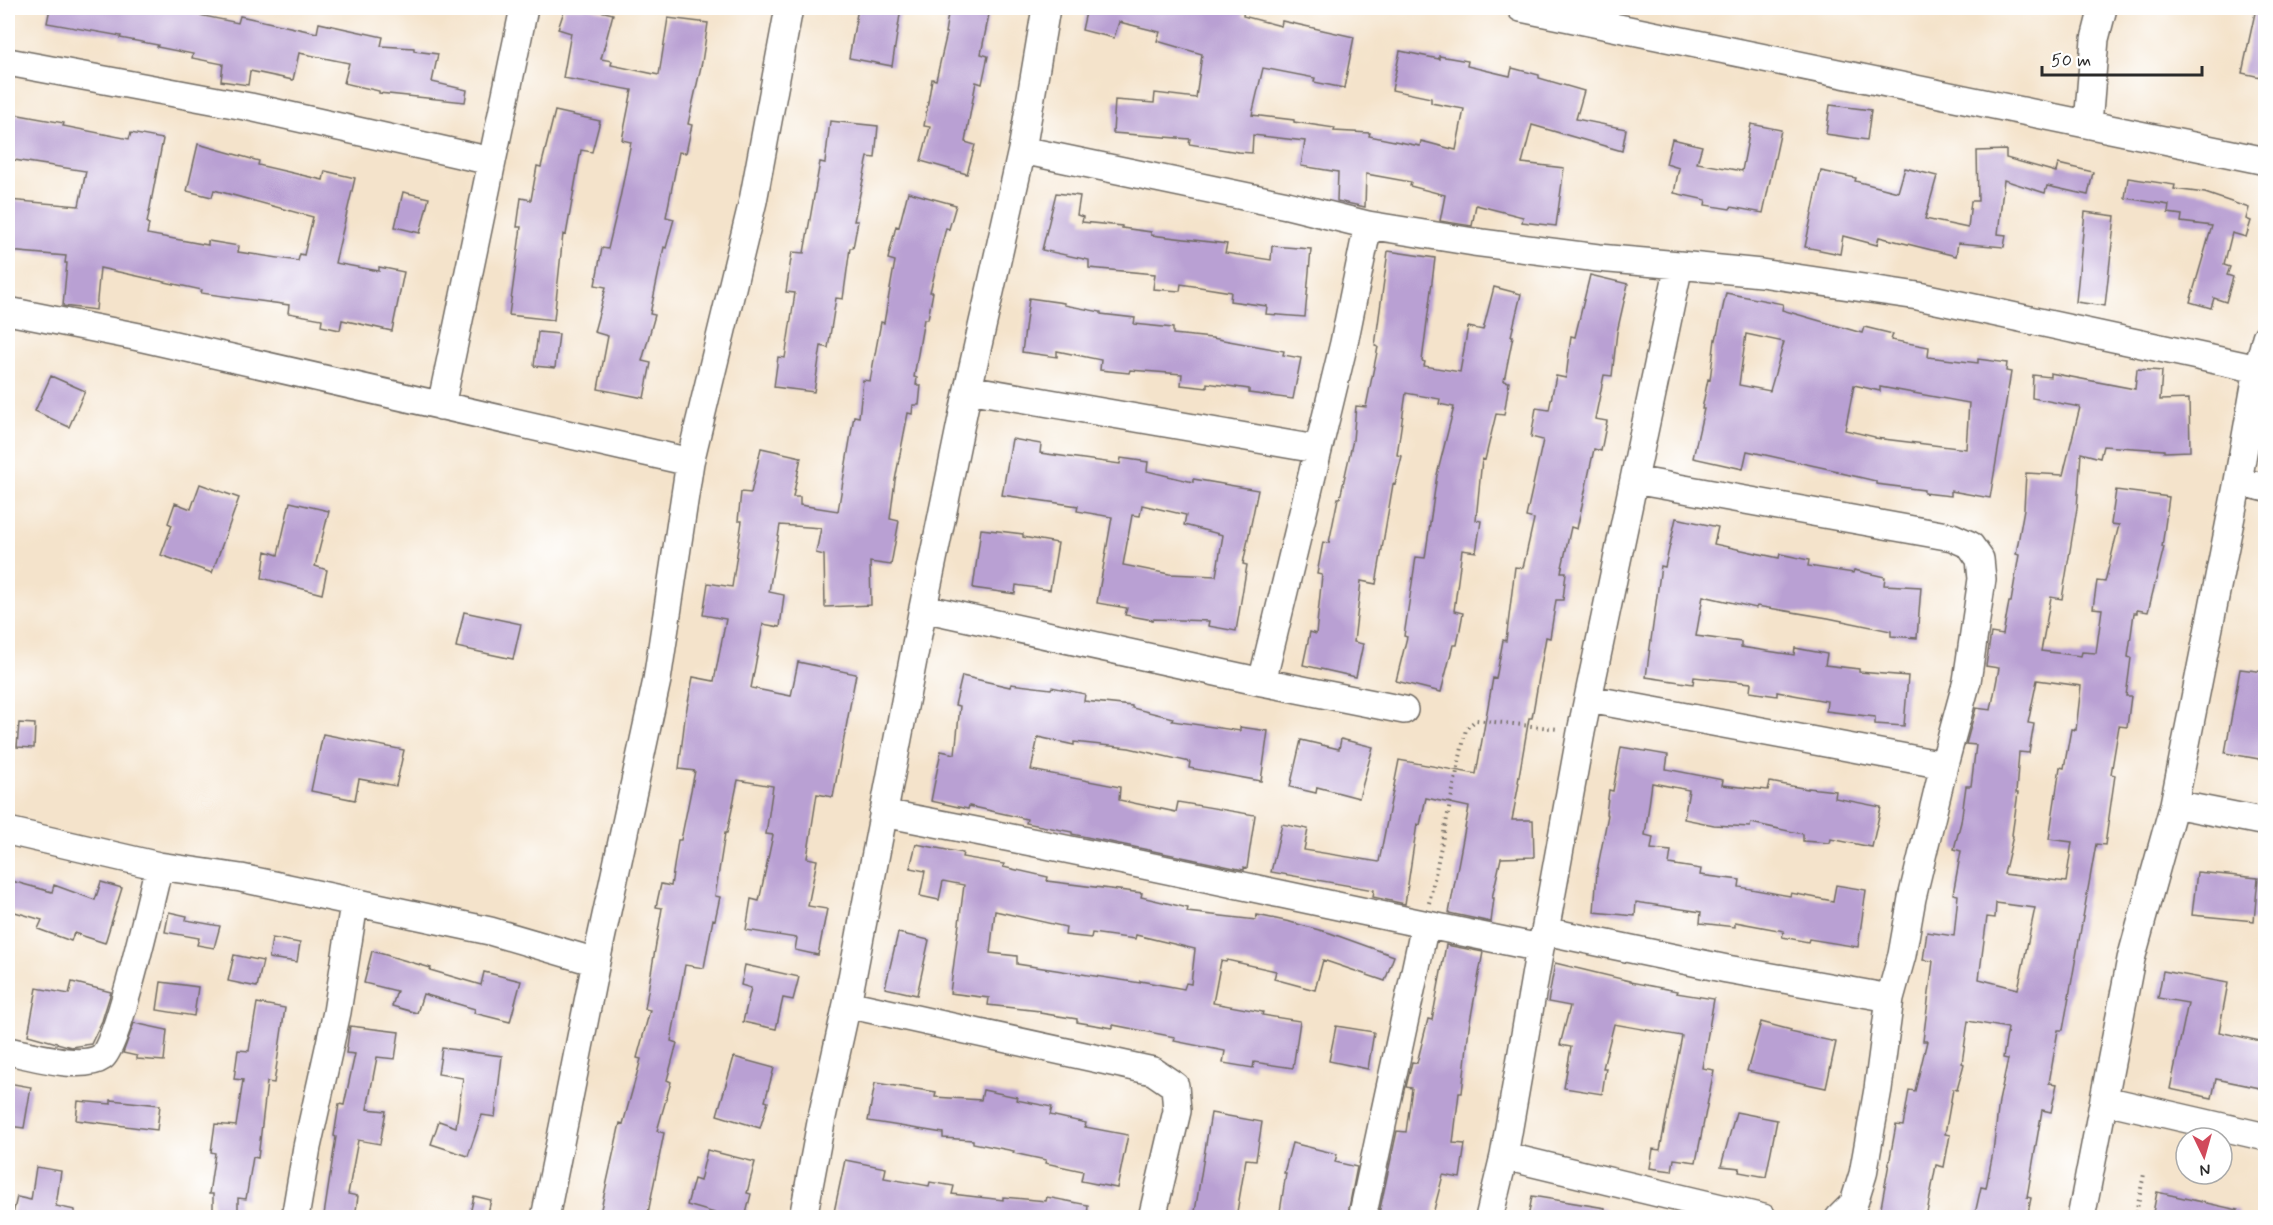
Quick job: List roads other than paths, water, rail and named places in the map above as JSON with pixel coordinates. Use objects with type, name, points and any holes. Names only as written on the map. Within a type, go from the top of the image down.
[{"type":"street","points":[[441,406],[524,8]]},
{"type":"street","points":[[544,1218],[657,680],[690,462],[753,201],[789,8]]},
{"type":"street","points":[[803,1218],[847,1004],[923,608],[968,389],[1022,150],[1046,8]]},
{"type":"street","points":[[1521,8],[2265,161]]},
{"type":"street","points":[[2088,124],[2092,57],[2103,8]]},
{"type":"street","points":[[8,62],[250,107],[491,161]]},
{"type":"street","points":[[1022,150],[1287,205],[1368,225],[1575,255],[1761,273],[1918,296],[2258,369]]},
{"type":"street","points":[[1262,682],[1344,343],[1368,225]]},
{"type":"street","points":[[1489,1218],[1504,1156],[1581,732],[1679,265]]},
{"type":"street","points":[[8,311],[139,337],[690,462]]},
{"type":"street","points":[[2081,1218],[2131,959],[2174,804],[2265,337]]},
{"type":"street","points":[[968,389],[1317,449]]},
{"type":"street","points":[[1634,480],[1952,537],[1970,545],[1980,559],[1982,579],[1967,681],[1944,765],[1912,898],[1902,955],[1890,998],[1878,1089],[1863,1174],[1854,1203],[1839,1218]]},
{"type":"street","points":[[2238,481],[2265,488]]},
{"type":"street","points":[[923,608],[1262,682],[1404,710]]},
{"type":"street","points":[[1589,699],[1944,765]]},
{"type":"street","points":[[2174,804],[2265,822]]},
{"type":"street","points":[[883,813],[1125,860],[1425,925],[1542,939],[1890,998]]},
{"type":"street","points":[[8,831],[159,866],[241,878],[490,932],[596,962]]},
{"type":"street","points":[[8,1051],[75,1062],[100,1059],[107,1052],[119,1022],[159,866]]},
{"type":"street","points":[[295,1218],[307,1147],[337,1012],[354,904]]},
{"type":"street","points":[[1362,1218],[1425,925]]},
{"type":"street","points":[[847,1004],[1153,1071],[1175,1086],[1177,1112],[1152,1218]]},
{"type":"street","points":[[2105,1100],[2265,1137]]},
{"type":"street","points":[[1504,1156],[1763,1218]]}]
